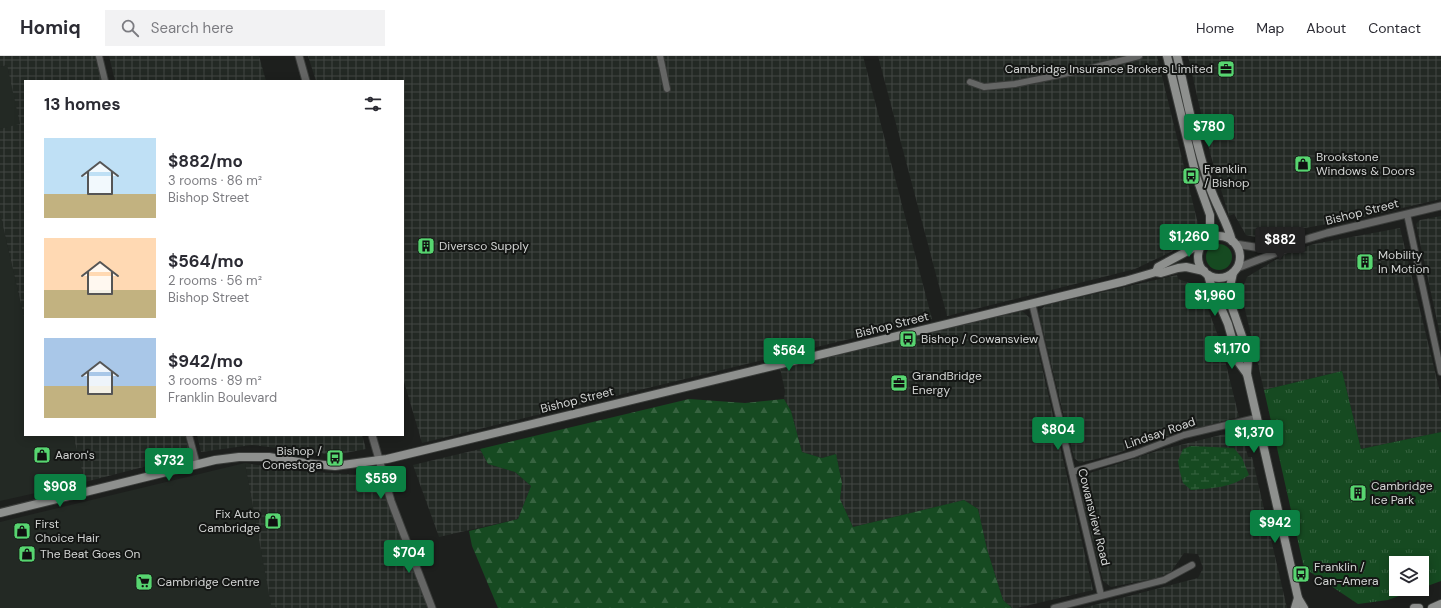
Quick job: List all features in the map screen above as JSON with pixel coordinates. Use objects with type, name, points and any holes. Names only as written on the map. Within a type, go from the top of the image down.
[{"type":"main road","points":[[1167,56],[1196,176],[1210,215],[1210,227],[1205,243],[1200,251],[1200,265],[1206,273],[1228,324],[1239,363],[1247,374]]},
{"type":"main road","points":[[1177,56],[1209,186],[1239,251],[1240,260],[1235,270],[1228,296],[1244,342],[1248,361],[1247,374],[1256,418],[1298,598],[1304,608]]},
{"type":"main road","points":[[1205,243],[1212,238],[1219,236],[1234,242]]},
{"type":"main road","name":"Bishop Street","points":[[1156,272],[1158,267],[1205,243]]},
{"type":"main road","name":"Bishop Street","points":[[0,513],[229,458],[255,457],[335,466],[379,460],[1125,281],[1156,272],[1161,273],[1184,267],[1206,273]]},
{"type":"main road","points":[[1206,273],[1214,277],[1221,278],[1227,276],[1235,270]]},
{"type":"main road","points":[[1295,608],[1298,598]]},
{"type":"main road","points":[[1432,608],[1441,604]]},
{"type":"main road","points":[[1414,608],[1419,608]]},
{"type":"street","points":[[99,56],[105,80]]},
{"type":"street","points":[[299,56],[306,80]]},
{"type":"street","points":[[660,56],[667,89]]},
{"type":"street","points":[[970,82],[984,87],[1016,84],[1139,56]]},
{"type":"street","name":"Bishop Street","points":[[1234,242],[1261,248],[1281,243],[1290,244],[1327,233],[1441,206]]},
{"type":"street","points":[[1407,214],[1441,372]]},
{"type":"street","name":"Bishop Street","points":[[1235,270],[1284,250],[1290,244]]},
{"type":"street","name":"Cowansview Road","points":[[1032,303],[1102,595]]},
{"type":"street","name":"Lindsay Road","points":[[1072,472],[1134,454],[1184,435],[1256,418]]},
{"type":"street","points":[[189,436],[196,465]]},
{"type":"street","points":[[372,436],[391,501],[432,608]]},
{"type":"street","points":[[1054,608],[1164,580],[1192,565]]},
{"type":"shaded area","points":[[0,56],[97,56],[104,80],[24,80],[24,317],[0,213],[0,129],[20,124],[7,65],[0,67]]},
{"type":"shaded area","points":[[109,56],[259,56],[266,80],[115,80]]},
{"type":"shaded area","points":[[308,56],[863,56],[932,319],[422,443],[404,381],[404,80],[316,80]]},
{"type":"shaded area","points":[[878,56],[1157,56],[1199,228],[1175,250],[1135,269],[947,316]]},
{"type":"shaded area","points":[[1188,56],[1441,56],[1441,199],[1355,219],[1255,237],[1246,235],[1234,214],[1229,216],[1210,153]]},
{"type":"shaded area","points":[[7,65],[21,125],[0,129],[0,67]]},
{"type":"shaded area","points":[[0,213],[24,317],[24,436],[73,436],[85,482],[0,501]]},
{"type":"shaded area","points":[[1441,216],[1441,339],[1416,224],[1420,220]]},
{"type":"shaded area","points":[[1400,228],[1441,396],[1441,432],[1361,449],[1342,371],[1264,390],[1243,301],[1242,290],[1247,277],[1287,253],[1314,244]]},
{"type":"shaded area","points":[[1177,275],[1178,279],[1193,284],[1205,301],[1221,344],[1239,417],[1159,438],[1115,454],[1080,463],[1074,458],[1039,314],[1040,310],[1046,305]]},
{"type":"shaded area","points":[[1022,311],[1031,319],[1093,590],[1012,608],[1003,600],[987,549],[978,509],[964,500],[853,527],[840,499],[842,483],[836,454],[822,458],[802,452],[791,411],[784,399],[785,391],[780,368]]},
{"type":"shaded area","points":[[1241,430],[1248,457],[1252,457],[1287,608],[1083,608],[1198,578],[1203,568],[1198,554],[1184,553],[1171,572],[1157,578],[1111,587],[1103,581],[1078,482],[1081,476],[1160,450]]},
{"type":"shaded area","points":[[73,436],[185,436],[190,455],[85,482]]},
{"type":"shaded area","points":[[197,436],[362,436],[366,449],[335,455],[252,445],[201,452]]},
{"type":"shaded area","points":[[480,449],[488,464],[515,472],[531,486],[518,519],[439,537],[413,465]]},
{"type":"shaded area","points":[[245,463],[271,604],[277,608],[0,608],[0,522]]},
{"type":"shaded area","points":[[245,463],[297,471],[377,476],[428,608],[277,608],[271,605]]},
{"type":"green space","points":[[1219,244],[1228,248],[1232,257],[1228,266],[1219,270],[1210,266],[1206,257],[1210,248]]},
{"type":"green space","points":[[1342,371],[1361,449],[1441,432],[1441,581],[1429,585],[1429,556],[1389,556],[1389,596],[1399,596],[1388,600],[1358,604],[1304,568],[1264,390]]},
{"type":"green space","points":[[689,399],[745,403],[784,399],[791,411],[802,452],[822,458],[836,454],[842,483],[840,499],[853,527],[964,500],[978,509],[987,549],[1003,600],[1012,608],[498,608],[472,546],[469,531],[518,519],[531,486],[515,472],[488,464],[480,449]]},
{"type":"green space","points":[[1191,446],[1234,448],[1242,458],[1249,475],[1229,485],[1191,490],[1183,483],[1178,461],[1183,449]]},
{"type":"place","name":"Cambridge Insurance Brokers Limited","points":[[1226,69]]},
{"type":"place","name":"Brookstone Windows & Doors","points":[[1303,164]]},
{"type":"place","name":"Franklin / Bishop","points":[[1191,176]]},
{"type":"place","name":"Diversco Supply","points":[[426,246]]},
{"type":"place","name":"Mobility In Motion","points":[[1365,262]]},
{"type":"place","name":"Bishop / Cowansview","points":[[908,339]]},
{"type":"place","name":"GrandBridge Energy","points":[[899,383]]},
{"type":"place","name":"Aaron's","points":[[42,455]]},
{"type":"place","name":"Bishop / Conestoga","points":[[335,458]]},
{"type":"place","name":"Cambridge Ice Park","points":[[1358,493]]},
{"type":"place","name":"Fix Auto Cambridge","points":[[273,521]]},
{"type":"place","name":"First Choice Hair","points":[[22,531]]},
{"type":"place","name":"The Beat Goes On","points":[[27,554]]},
{"type":"place","name":"Franklin / Can-Amera","points":[[1301,574]]},
{"type":"place","name":"Cambridge Centre","points":[[144,582]]}]
